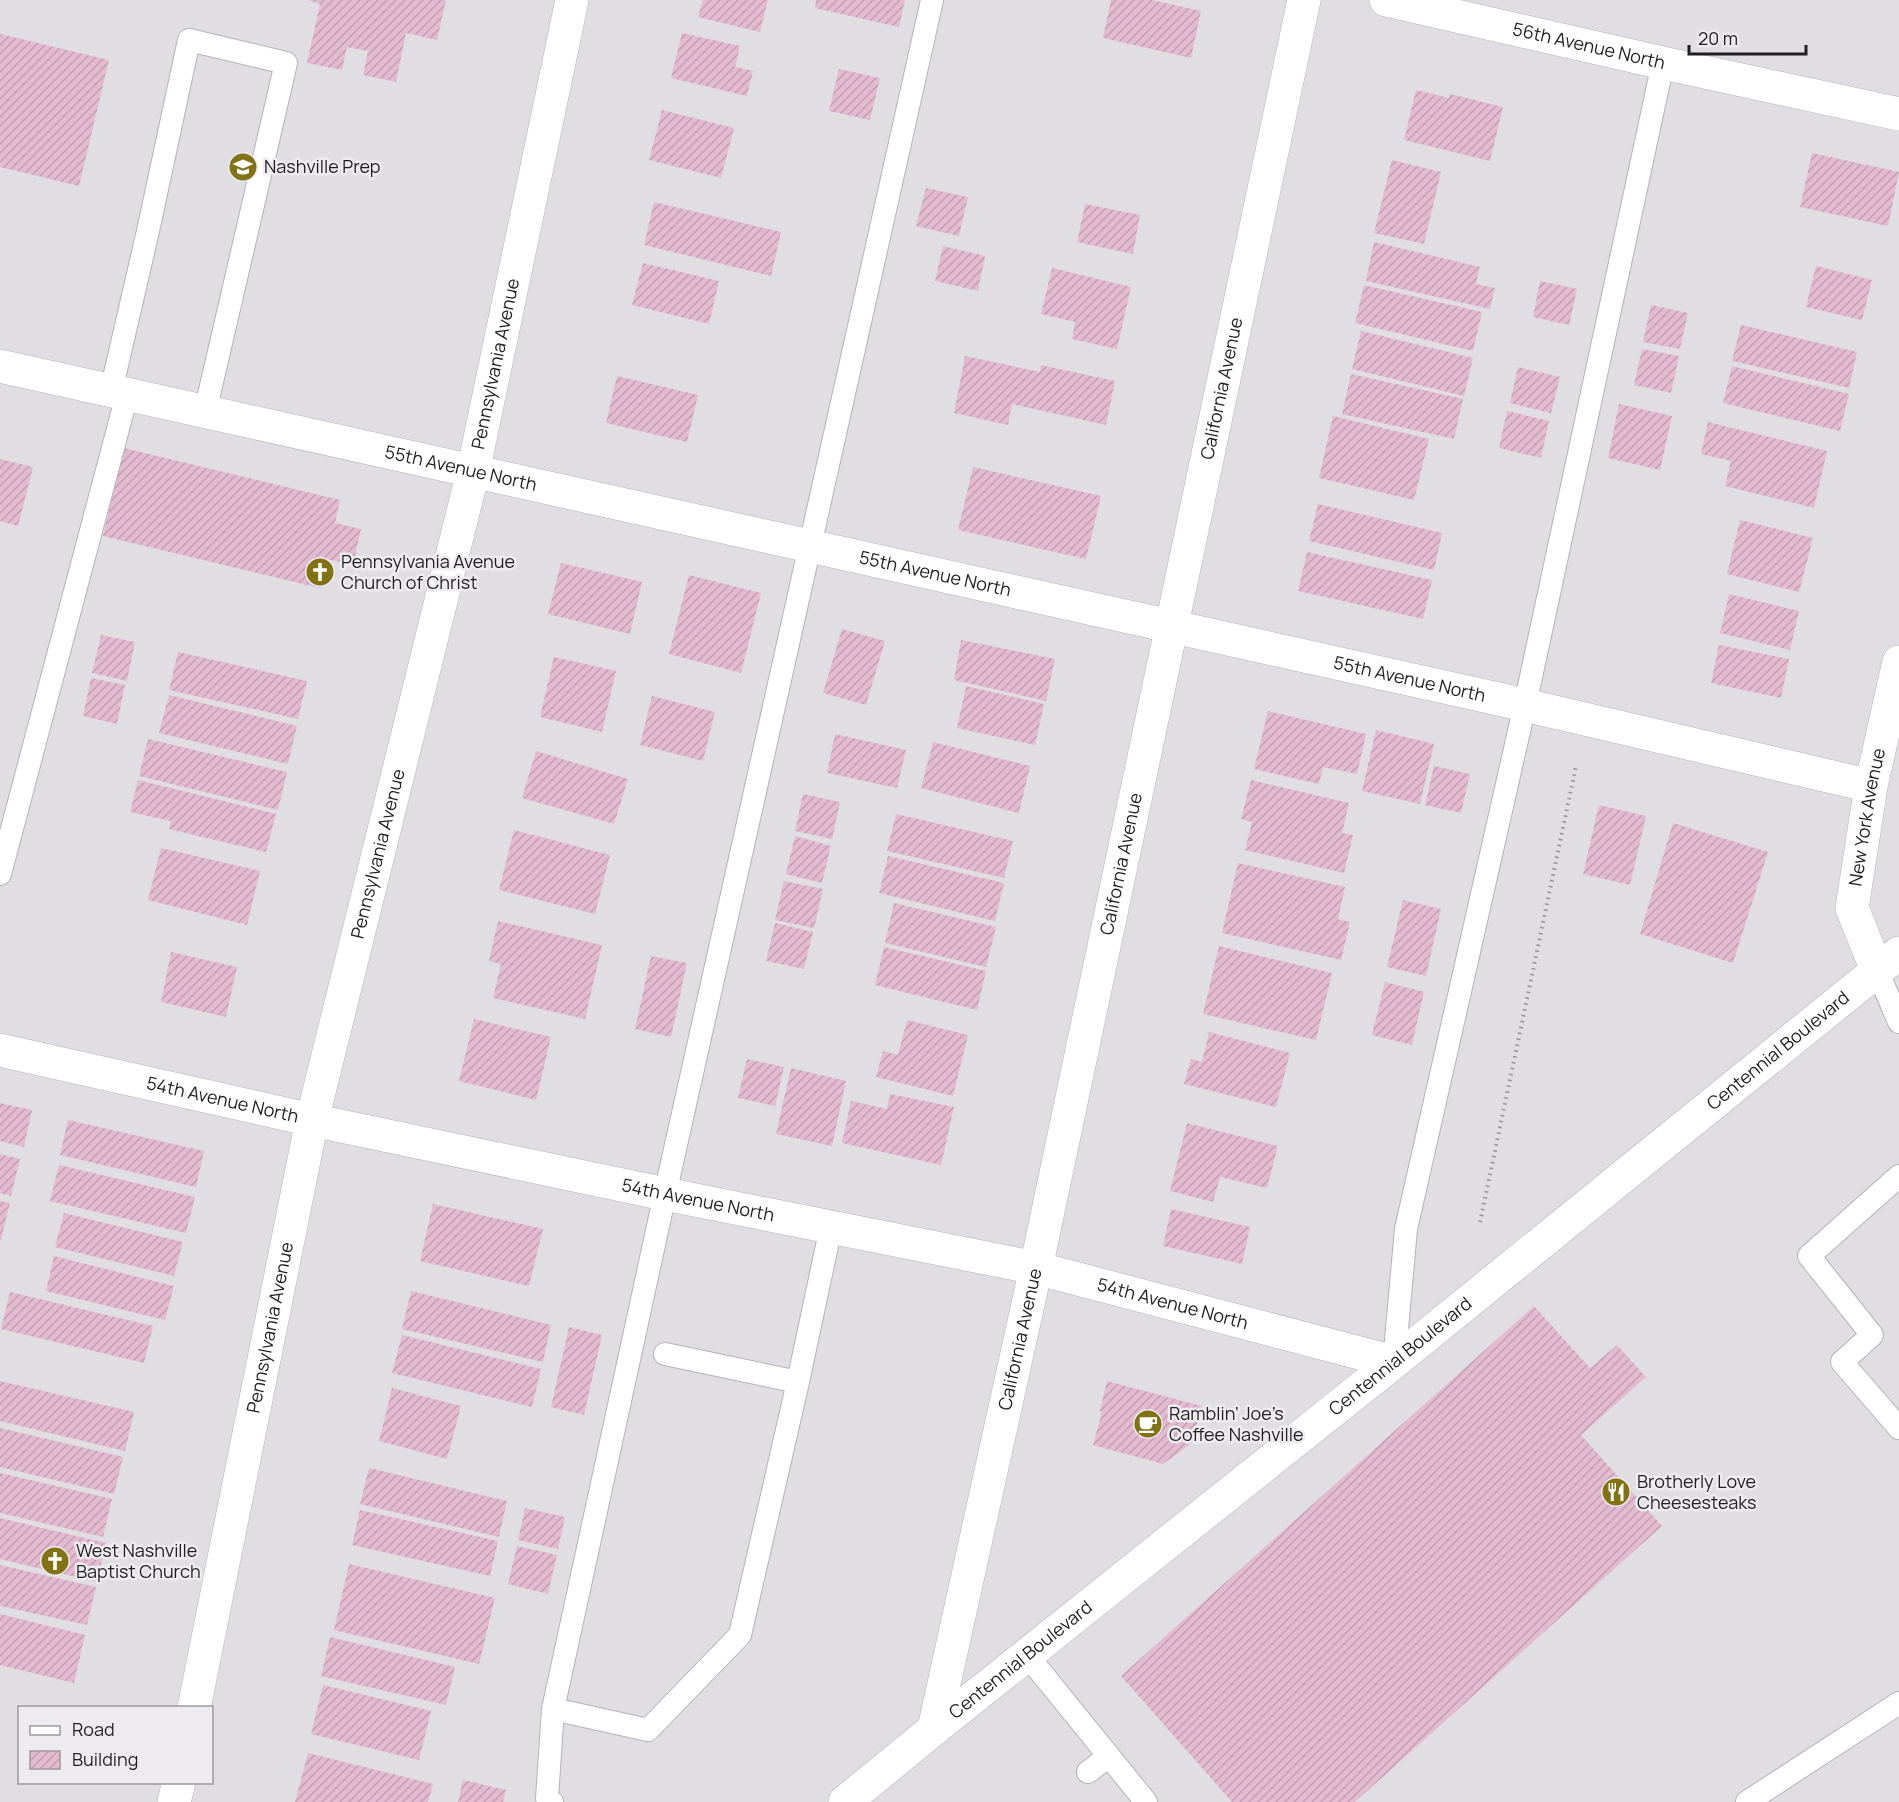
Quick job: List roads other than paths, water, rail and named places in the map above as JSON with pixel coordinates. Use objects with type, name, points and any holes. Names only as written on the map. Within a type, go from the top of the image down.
[{"type":"street","name":"Pennsylvania Avenue","points":[[194,1706],[312,1120],[473,472],[572,0]]},
{"type":"street","name":"California Avenue","points":[[934,1729],[1036,1268],[1305,0]]},
{"type":"street","name":"56th Avenue North","points":[[1386,0],[1899,114]]},
{"type":"street","name":"55th Avenue North","points":[[0,366],[1526,705],[1871,786]]},
{"type":"street","name":"New York Avenue","points":[[1888,962],[1852,908],[1871,786],[1899,662]]},
{"type":"street","name":"Centennial Boulevard","points":[[845,1802],[1888,962]]},
{"type":"street","name":"54th Avenue North","points":[[0,1050],[312,1120],[665,1194],[1036,1268],[1394,1362]]},
{"type":"street","points":[[174,1802],[178,1784]]},
{"type":"lane","points":[[552,1802],[547,1798],[553,1710],[665,1194],[932,0]]},
{"type":"lane","points":[[0,874],[119,393],[148,231],[189,40],[286,63],[205,412]]},
{"type":"lane","points":[[1394,1362],[1406,1229],[1526,705],[1663,63]]},
{"type":"lane","points":[[1888,962],[1898,1016]]},
{"type":"lane","points":[[1899,1176],[1809,1256],[1872,1335],[1842,1362],[1899,1428]]},
{"type":"lane","points":[[553,1710],[648,1730],[740,1635],[831,1227]]},
{"type":"lane","points":[[665,1353],[798,1382]]},
{"type":"lane","points":[[1027,1655],[1146,1802]]},
{"type":"lane","points":[[1747,1802],[1899,1703]]},
{"type":"lane","points":[[1088,1772],[1109,1756]]},
{"type":"place","name":"Nashville Prep","points":[[243,167]]},
{"type":"place","name":"Pennsylvania Avenue Church of Christ","points":[[320,572]]},
{"type":"place","name":"Ramblin’ Joe’s Coffee Nashville","points":[[1148,1424]]},
{"type":"place","name":"Brotherly Love Cheesesteaks","points":[[1616,1492]]},
{"type":"place","name":"West Nashville Baptist Church","points":[[55,1561]]}]
